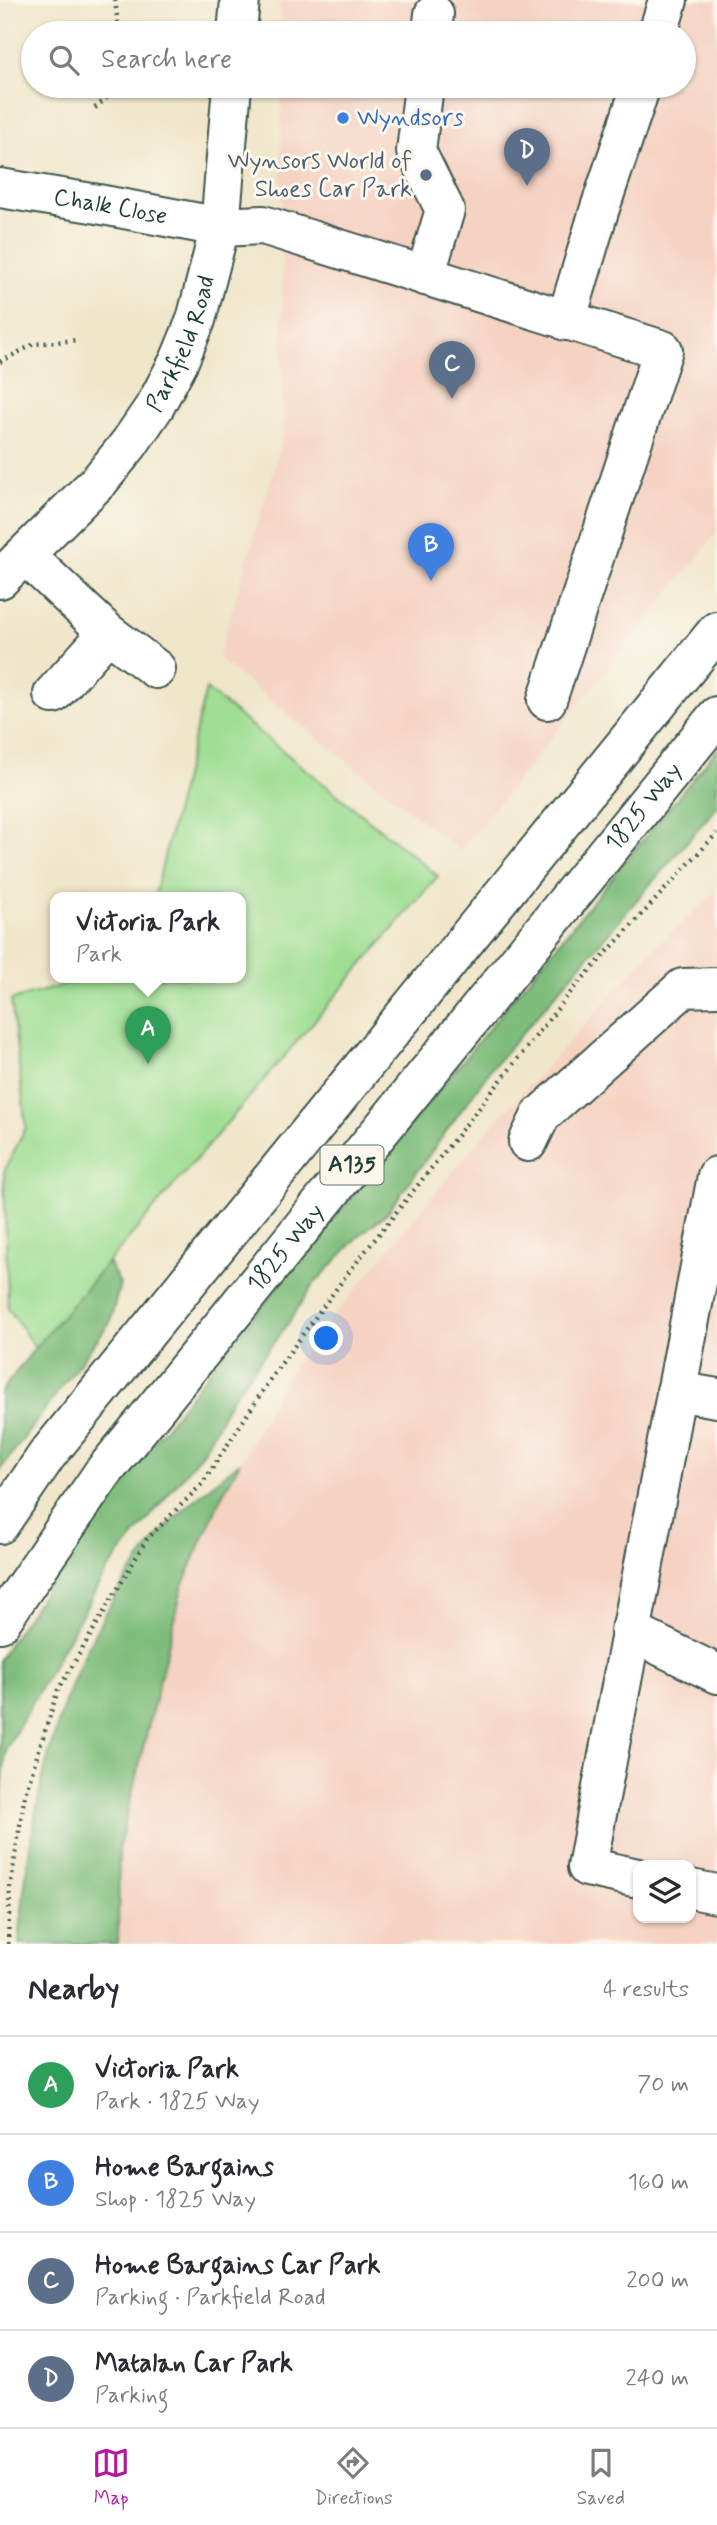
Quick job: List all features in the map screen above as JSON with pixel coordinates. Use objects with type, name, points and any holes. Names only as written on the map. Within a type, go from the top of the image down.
[{"type":"main road","points":[[238,21],[240,0]]},
{"type":"main road","points":[[661,21],[668,0]]},
{"type":"main road","name":"Parkfield Road","points":[[156,669],[13,567],[100,480],[130,444],[155,406],[179,361],[196,320],[220,227],[231,98]]},
{"type":"main road","points":[[422,98],[416,150],[445,211],[425,276]]},
{"type":"main road","points":[[566,321],[637,98]]},
{"type":"main road","name":"Chalk Close","points":[[0,188],[220,227],[263,225],[663,350],[547,700]]},
{"type":"main road","name":"A135","points":[[0,1524],[47,1455],[717,631]]},
{"type":"main road","points":[[53,694],[108,633]]},
{"type":"main road","name":"1825 Way","points":[[0,1623],[102,1474],[717,716]]},
{"type":"main road","points":[[528,1142],[541,1115],[683,988],[717,987]]},
{"type":"main road","points":[[633,1877],[587,1867],[629,1632],[717,1176]]},
{"type":"main road","points":[[676,1391],[717,1398]]},
{"type":"main road","points":[[629,1632],[717,1674]]},
{"type":"main road","points":[[696,1890],[717,1894]]},
{"type":"path","points":[[115,0],[118,21]]},
{"type":"path","points":[[95,108],[106,98]]},
{"type":"path","points":[[0,362],[34,344],[77,340]]},
{"type":"path","points":[[8,1944],[10,1888],[25,1794],[58,1690],[147,1539],[202,1484],[272,1375],[345,1277],[573,988],[717,833]]},
{"type":"shaded area","points":[[717,0],[717,533],[460,851],[218,658],[283,438],[281,98],[696,98],[696,21],[280,21],[280,2]]},
{"type":"shaded area","points":[[717,891],[717,1944],[118,1944],[119,1847],[183,1584],[222,1495],[292,1367],[480,1139],[657,945]]},
{"type":"green space","points":[[206,689],[438,876],[35,1348],[8,1308],[4,1172],[26,1127],[11,1000],[71,983],[246,983],[246,892],[155,892]]},
{"type":"green space","points":[[717,749],[717,807],[492,1068],[387,1213],[360,1235],[313,1285],[287,1325],[231,1399],[204,1450],[107,1570],[6,1749],[0,1815],[0,1659],[8,1645],[92,1523],[198,1385]]},
{"type":"green space","points":[[108,1262],[120,1284],[110,1322],[0,1470],[0,1393]]},
{"type":"green space","points":[[240,1462],[222,1495],[183,1584],[119,1847],[118,1944],[19,1944],[31,1839],[40,1789],[69,1691],[89,1644],[114,1598],[154,1541],[189,1505]]},
{"type":"place","name":"Wyndsors","points":[[343,118]]},
{"type":"place","name":"Wynsors World of Shoes Car Park","points":[[426,175]]},
{"type":"place","name":"Matalan Car Park","points":[[527,186]]},
{"type":"place","name":"Home Bargains Car Park","points":[[452,399]]},
{"type":"place","name":"Home Bargains","points":[[431,581]]},
{"type":"place","name":"Victoria Park","points":[[148,1064]]}]
